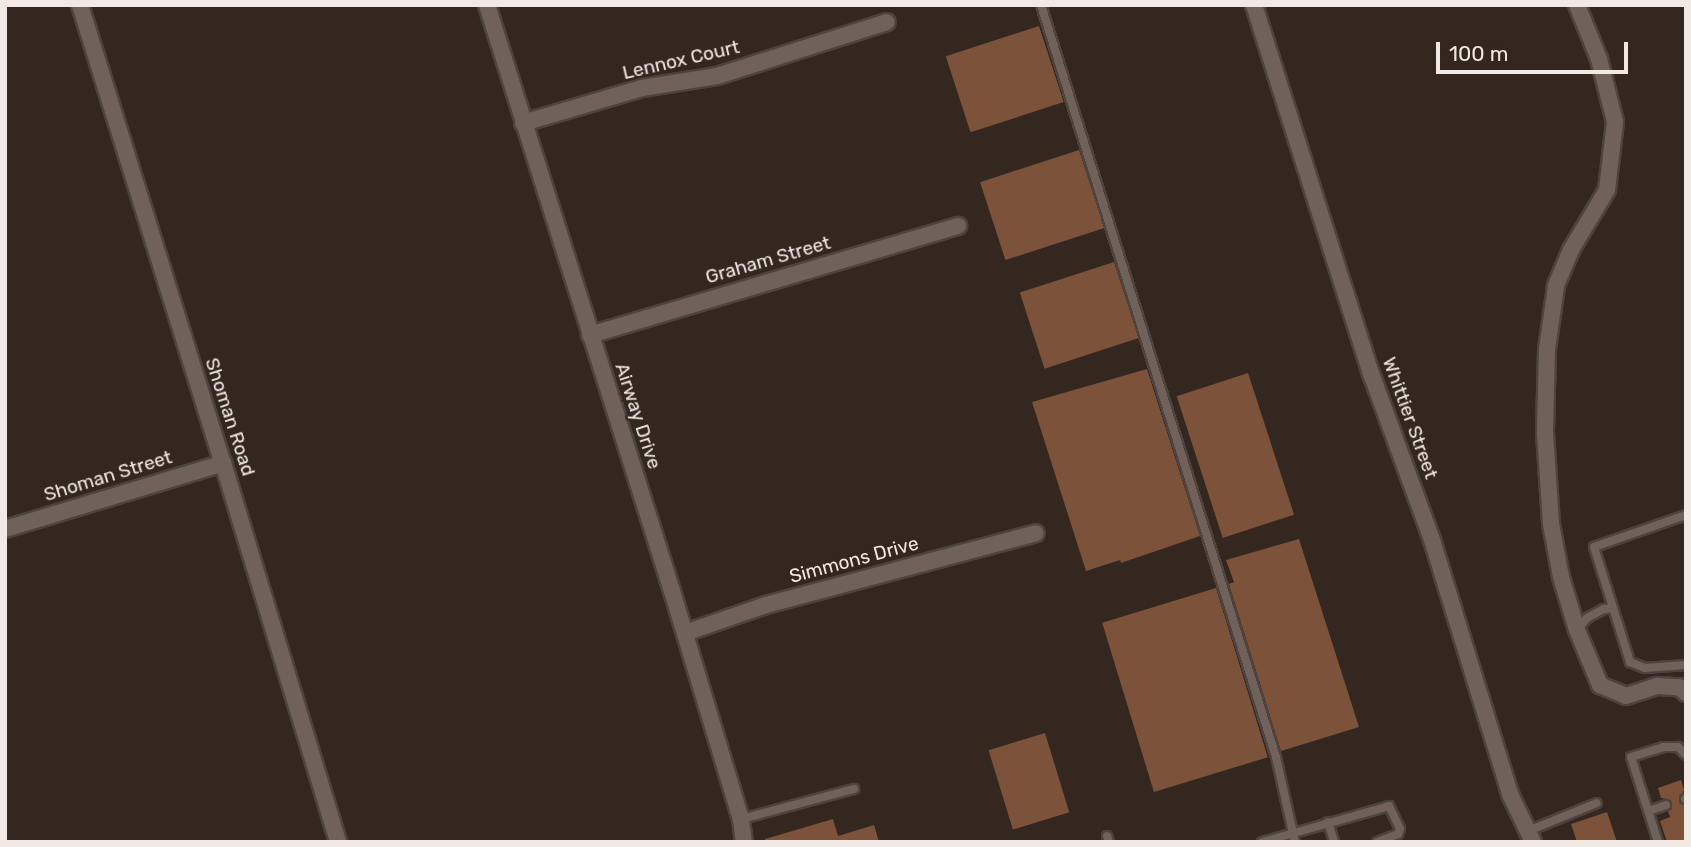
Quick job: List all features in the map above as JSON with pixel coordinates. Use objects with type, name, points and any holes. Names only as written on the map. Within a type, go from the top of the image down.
[{"type":"street","name":"Shoman Road","points":[[80,5],[338,842]]},
{"type":"street","name":"Airway Drive","points":[[487,5],[685,633],[741,819],[744,842]]},
{"type":"street","name":"Whittier Street","points":[[1254,5],[1372,376],[1432,540],[1510,794],[1531,836]]},
{"type":"street","points":[[1577,5],[1599,59],[1615,122],[1607,190],[1571,250],[1556,286],[1547,349],[1545,433],[1551,524],[1561,577],[1577,630],[1600,685],[1626,696],[1657,686],[1679,687],[1686,693]]},
{"type":"street","name":"Lennox Court","points":[[523,123],[642,88],[717,76],[887,22]]},
{"type":"street","name":"Graham Street","points":[[590,335],[958,226]]},
{"type":"street","name":"Shoman Street","points":[[5,529],[223,463]]},
{"type":"street","name":"Simmons Drive","points":[[685,633],[766,605],[1037,533]]},
{"type":"lane","points":[[1041,5],[1272,744],[1293,837]]},
{"type":"lane","points":[[1686,515],[1594,547],[1630,662],[1645,668],[1686,665]]},
{"type":"lane","points":[[1577,630],[1587,618],[1604,609],[1613,608]]},
{"type":"lane","points":[[1658,842],[1632,757],[1663,747],[1678,747],[1686,755]]},
{"type":"lane","points":[[741,819],[854,789]]},
{"type":"lane","points":[[1531,836],[1597,803]]},
{"type":"lane","points":[[1648,811],[1666,805]]},
{"type":"lane","points":[[1262,842],[1293,837],[1328,822],[1390,806],[1399,829],[1398,834],[1377,842]]},
{"type":"lane","points":[[1328,822],[1334,842]]},
{"type":"building","points":[[1039,26],[1064,102],[971,132],[946,56]]},
{"type":"building","points":[[1079,150],[1104,228],[1005,260],[980,182]]},
{"type":"building","points":[[1114,262],[1139,338],[1045,369],[1020,293]]},
{"type":"building","points":[[1147,369],[1200,536],[1121,563],[1120,560],[1086,571],[1032,402]]},
{"type":"building","points":[[1248,373],[1294,515],[1223,538],[1177,396]]},
{"type":"building","points":[[1299,539],[1359,727],[1281,751],[1229,584],[1234,582],[1226,560]]},
{"type":"building","points":[[1216,588],[1268,757],[1154,792],[1102,623]]},
{"type":"building","points":[[1045,733],[1069,812],[1013,830],[989,750]]},
{"type":"building","points":[[1681,780],[1684,790],[1679,800],[1686,806],[1686,842],[1667,842],[1660,821],[1670,817],[1668,811],[1672,804],[1668,799],[1661,798],[1658,788]]},
{"type":"building","points":[[1607,812],[1617,842],[1577,842],[1571,824]]},
{"type":"building","points":[[833,819],[838,836],[874,825],[879,842],[765,842],[765,839]]}]
